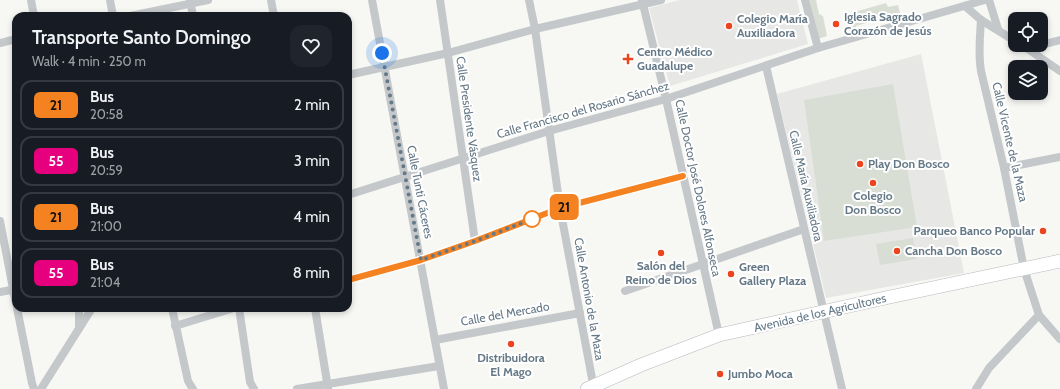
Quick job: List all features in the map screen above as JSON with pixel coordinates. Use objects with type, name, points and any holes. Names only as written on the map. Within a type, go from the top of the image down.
[{"type":"main road","name":"Avenida de los Agricultores","points":[[591,388],[641,365],[719,336],[1060,261]]},
{"type":"street","points":[[31,0],[33,12]]},
{"type":"street","points":[[110,0],[112,12]]},
{"type":"street","points":[[147,12],[191,2],[208,0]]},
{"type":"street","points":[[271,0],[273,12]]},
{"type":"street","name":"Calle Tunti Cáceres","points":[[372,0],[406,177],[444,389]]},
{"type":"street","name":"Calle Presidente Vásquez","points":[[440,0],[475,241]]},
{"type":"street","name":"Calle Antonio de la Maza","points":[[529,0],[535,29],[560,208],[580,313],[591,388]]},
{"type":"street","points":[[352,74],[448,53],[535,29],[643,2],[661,0]]},
{"type":"street","points":[[805,0],[818,48]]},
{"type":"street","name":"Calle Francisco del Rosario Sánchez","points":[[352,194],[550,131],[666,99],[818,48],[985,0]]},
{"type":"street","points":[[989,0],[998,29]]},
{"type":"street","points":[[191,2],[192,12]]},
{"type":"street","name":"Calle Doctor José Dolores Alfonseca","points":[[643,2],[719,336]]},
{"type":"street","points":[[965,6],[981,20],[1008,35]]},
{"type":"street","name":"Calle Vicente de la Maza","points":[[981,20],[979,59],[1004,168],[1024,269],[1039,315]]},
{"type":"street","points":[[0,43],[12,40]]},
{"type":"street","points":[[1048,43],[1060,40]]},
{"type":"street","points":[[1032,52],[1060,71]]},
{"type":"street","name":"Calle María Auxiliadora","points":[[766,66],[842,389]]},
{"type":"street","points":[[1004,168],[1060,157]]},
{"type":"street","points":[[352,279],[421,260],[560,208],[683,176]]},
{"type":"street","points":[[0,221],[12,275]]},
{"type":"street","points":[[625,291],[804,229]]},
{"type":"street","points":[[0,292],[12,290]]},
{"type":"street","points":[[18,312],[34,389]]},
{"type":"street","points":[[79,312],[79,328]]},
{"type":"street","points":[[41,389],[89,312]]},
{"type":"street","points":[[173,312],[188,381],[193,389]]},
{"type":"street","points":[[175,326],[221,312]]},
{"type":"street","points":[[240,312],[250,382],[254,389]]},
{"type":"street","points":[[316,312],[328,387]]},
{"type":"street","name":"Calle del Mercado","points":[[435,340],[580,313]]},
{"type":"street","points":[[976,389],[989,368],[1039,315],[1060,339]]},
{"type":"street","points":[[296,389],[328,387],[439,366]]},
{"type":"shaded area","name":"Colegio María Auxiliadora","points":[[680,0],[797,0],[808,44],[670,86],[649,8]]},
{"type":"shaded area","points":[[809,0],[816,0],[819,14],[823,16],[827,36],[818,39]]},
{"type":"shaded area","points":[[886,3],[888,7],[898,5],[900,13],[856,26],[856,29],[848,31],[844,15]]},
{"type":"shaded area","name":"Colegio Don Bosco","points":[[921,54],[964,273],[826,298],[777,94]]},
{"type":"shaded area","name":"Play Don Bosco","points":[[893,84],[917,227],[824,241],[804,100]]},
{"type":"shaded area","name":"Cancha Don Bosco","points":[[913,238],[917,259],[880,265],[876,244]]},
{"type":"bus line","name":"21","points":[[352,279],[421,260],[560,208],[683,176]]},
{"type":"place","name":"Iglesia Sagrado Corazón de Jesús","points":[[836,24]]},
{"type":"place","name":"Colegio María Auxiliadora","points":[[729,26]]},
{"type":"place","name":"Centro Médico Guadalupe","points":[[628,59]]},
{"type":"place","name":"Play Don Bosco","points":[[860,164]]},
{"type":"place","name":"Colegio Don Bosco","points":[[873,183]]},
{"type":"place","name":"Parqueo Banco Popular","points":[[1043,231]]},
{"type":"place","name":"Cancha Don Bosco","points":[[897,251]]},
{"type":"place","name":"Salón del Reino de Dios","points":[[661,253]]},
{"type":"place","name":"Green Gallery Plaza","points":[[731,274]]},
{"type":"place","name":"Distribuidora El Mago","points":[[511,344]]},
{"type":"place","name":"Jumbo Moca","points":[[720,374]]},
{"type":"route","points":[[382,53],[421,260],[532,219]]}]
